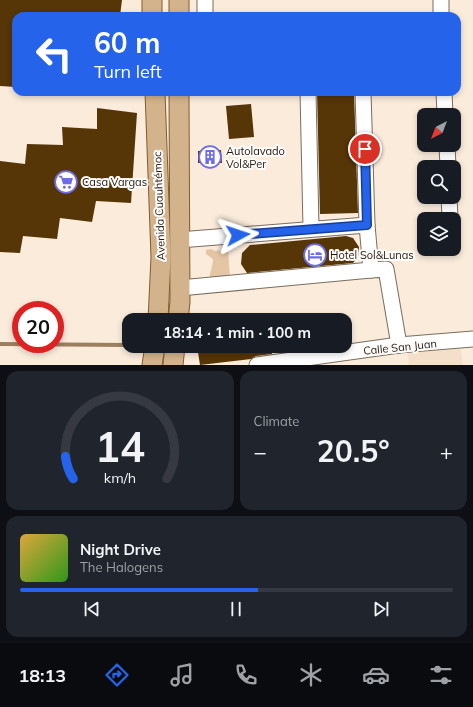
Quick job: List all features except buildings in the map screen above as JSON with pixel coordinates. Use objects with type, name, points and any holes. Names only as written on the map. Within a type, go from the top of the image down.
[{"type":"main road","points":[[152,0],[152,12]]},
{"type":"main road","points":[[178,0],[179,12]]},
{"type":"main road","name":"Avenida Cuauhtémoc","points":[[155,96],[161,257],[158,313]]},
{"type":"main road","points":[[178,313],[180,288],[179,96]]},
{"type":"main road","points":[[152,365],[154,353]]},
{"type":"main road","points":[[173,365],[174,353]]},
{"type":"street","points":[[205,0],[205,12]]},
{"type":"street","points":[[441,0],[441,12]]},
{"type":"street","points":[[308,96],[311,228]]},
{"type":"street","points":[[362,96],[367,225],[371,270]]},
{"type":"street","points":[[444,96],[445,108]]},
{"type":"street","points":[[180,240],[311,228],[367,225]]},
{"type":"street","points":[[180,288],[386,269],[398,345]]},
{"type":"street","name":"Calle San Juan","points":[[257,365],[398,345],[473,339]]},
{"type":"shaded area","points":[[211,249],[215,251],[228,249],[230,279],[218,277],[215,279],[210,279],[213,259],[206,254],[206,250]]},
{"type":"shaded area","points":[[460,346],[463,365],[409,365],[408,353]]},
{"type":"waterway","points":[[0,344],[122,345]]},
{"type":"place","name":"Autolavado Vol&Per","points":[[210,157]]},
{"type":"place","name":"Casa Vargas","points":[[66,182]]},
{"type":"place","name":"Hotel Sol&Lunas","points":[[315,255]]},
{"type":"route","points":[[238,235],[311,228],[367,225],[365,149]]}]
